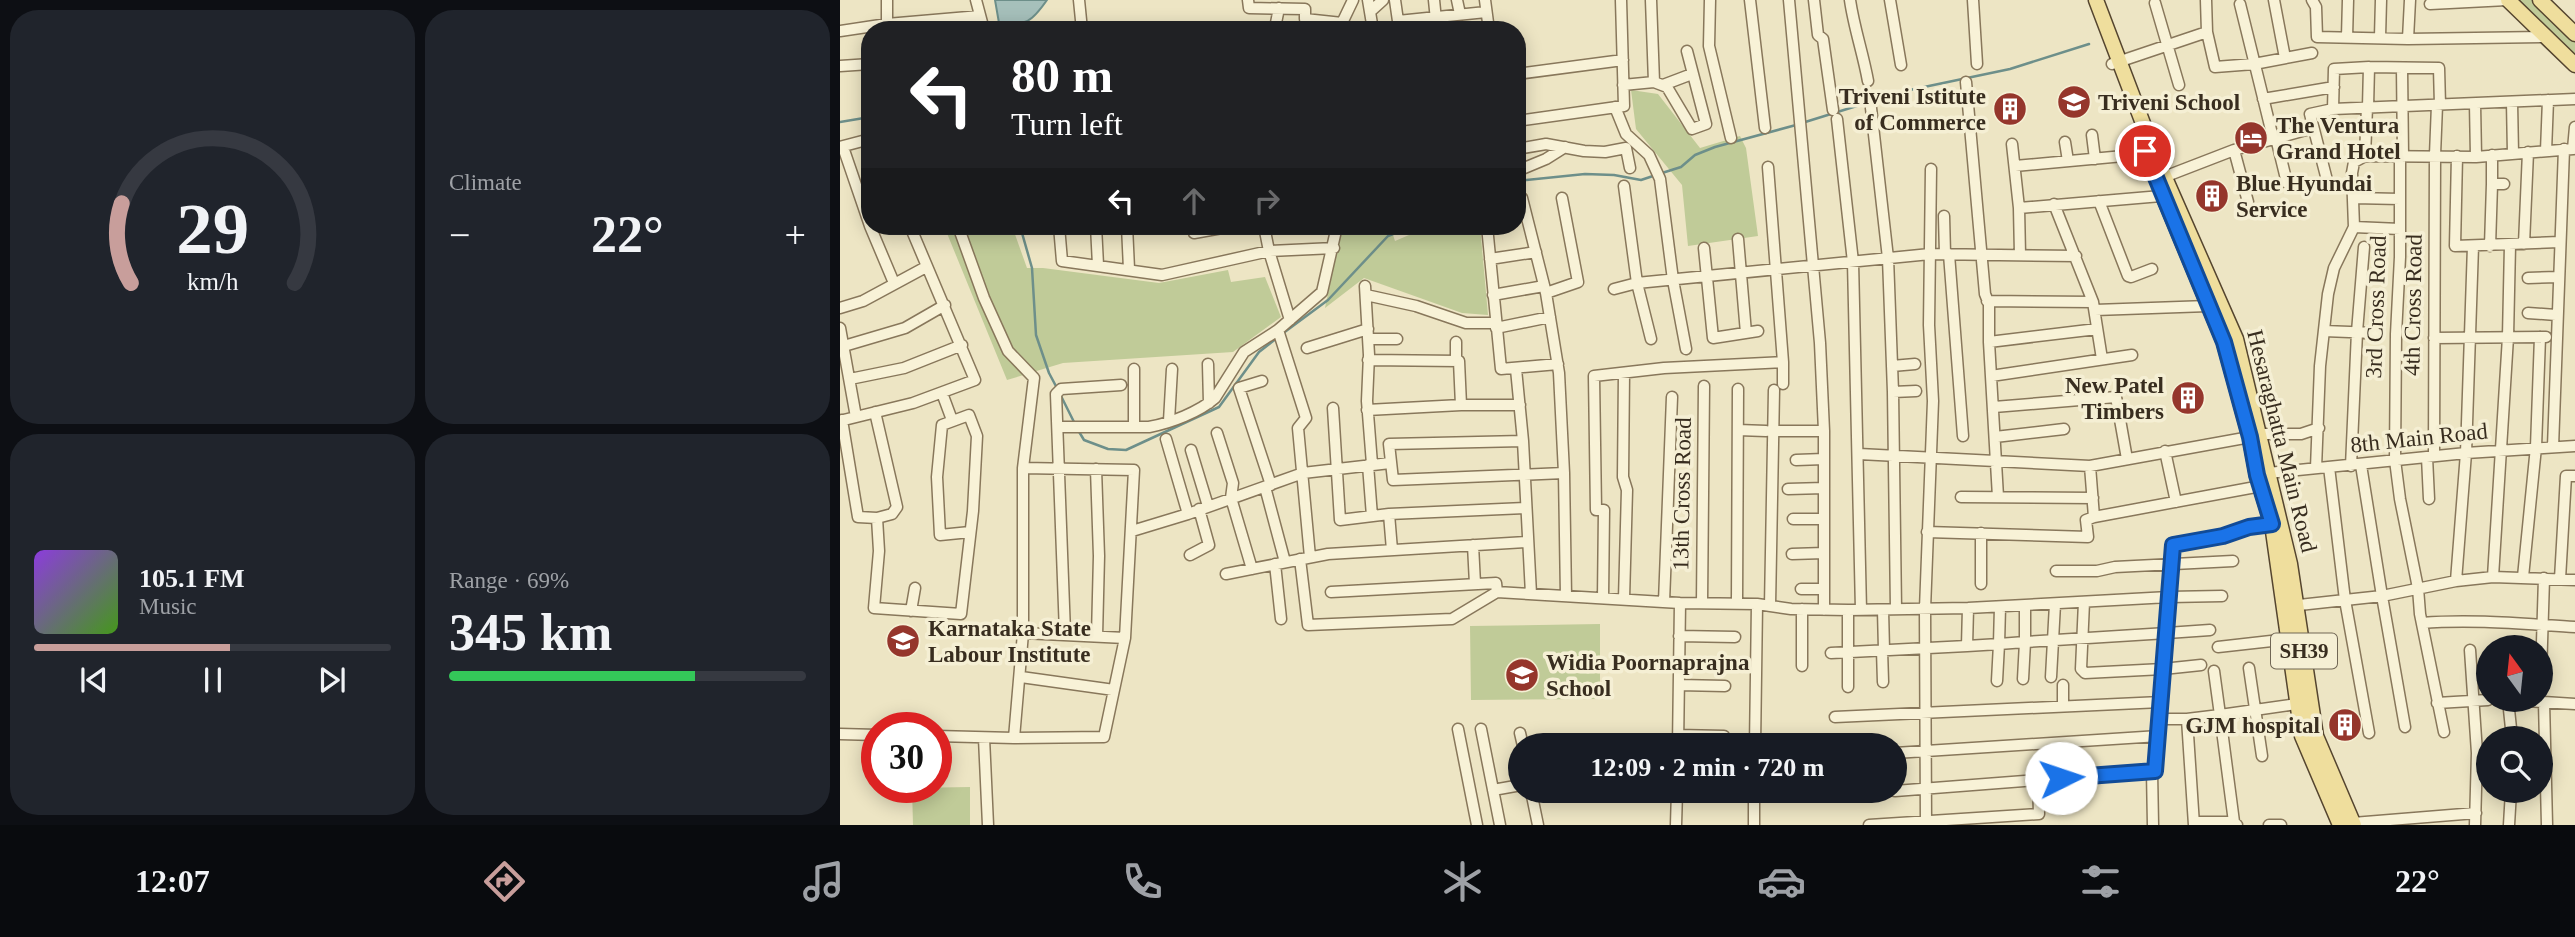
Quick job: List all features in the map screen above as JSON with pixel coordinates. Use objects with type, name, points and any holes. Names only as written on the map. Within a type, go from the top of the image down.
[{"type":"main road","name":"Hesaraghatta Main Road","points":[[2087,0],[2164,177],[2168,196],[2224,342],[2255,435]]},
{"type":"main road","name":"Hesaraghatta Main Road","points":[[2096,0],[2145,154],[2168,196],[2236,339],[2291,606],[2289,639],[2303,703]]},
{"type":"main road","points":[[2508,0],[2575,65]]},
{"type":"main road","points":[[2540,0],[2575,34]]},
{"type":"main road","name":"Hesaraghatta Main Road","points":[[2264,480],[2281,525],[2303,703],[2302,736],[2349,824]]},
{"type":"street","points":[[887,0],[887,21]]},
{"type":"street","points":[[976,0],[981,21]]},
{"type":"street","points":[[1079,0],[1081,21]]},
{"type":"street","points":[[1248,0],[1249,8],[1303,5],[1305,19],[1324,21]]},
{"type":"street","points":[[1343,21],[1353,0]]},
{"type":"street","points":[[1434,0],[1436,21]]},
{"type":"street","points":[[1457,0],[1460,14]]},
{"type":"street","points":[[1485,0],[1488,21]]},
{"type":"street","points":[[1526,120],[1624,106],[1621,0]]},
{"type":"street","points":[[1651,0],[1658,84]]},
{"type":"street","points":[[1710,0],[1709,46],[1731,138]]},
{"type":"street","points":[[1750,0],[1765,128]]},
{"type":"street","points":[[1789,0],[1814,265],[1824,431],[1824,610]]},
{"type":"street","points":[[1814,0],[1818,35],[1823,38],[1827,58],[1853,262],[1861,610]]},
{"type":"street","points":[[1850,0],[1854,31],[1860,38],[1868,81]]},
{"type":"street","points":[[1889,0],[1901,65]]},
{"type":"street","points":[[1973,0],[1977,64]]},
{"type":"street","points":[[2206,0],[2207,32],[2215,68],[2312,53]]},
{"type":"street","points":[[2274,0],[2285,58]]},
{"type":"street","points":[[2312,0],[2316,7],[2317,37],[2546,37]]},
{"type":"street","points":[[2347,37],[2348,0]]},
{"type":"street","points":[[2380,37],[2381,0]]},
{"type":"street","points":[[2408,39],[2410,0]]},
{"type":"street","points":[[2430,4],[2508,0]]},
{"type":"street","points":[[1370,5],[1395,1],[1398,21],[1486,12]]},
{"type":"street","points":[[2155,3],[2179,85]]},
{"type":"street","points":[[2240,4],[2287,183]]},
{"type":"street","points":[[1276,21],[1279,8]]},
{"type":"street","points":[[922,21],[980,16]]},
{"type":"street","points":[[840,31],[861,28]]},
{"type":"street","points":[[2116,63],[2207,32]]},
{"type":"street","points":[[1658,84],[1667,87],[1692,129],[1706,124],[1687,51]]},
{"type":"street","points":[[1526,73],[1622,60]]},
{"type":"street","points":[[840,66],[861,65]]},
{"type":"street","points":[[2365,156],[2369,67]]},
{"type":"street","points":[[2333,109],[2334,69],[2402,68]]},
{"type":"street","name":"4th Cross Road","points":[[2402,68],[2439,68],[2428,499]]},
{"type":"street","name":"3rd Cross Road","points":[[2402,68],[2395,460],[2422,623],[2444,732]]},
{"type":"street","points":[[1623,85],[1658,84],[1692,74]]},
{"type":"street","points":[[1966,82],[1987,301],[1998,497]]},
{"type":"street","points":[[2263,99],[2334,87]]},
{"type":"street","points":[[2328,184],[2310,114],[2333,109],[2367,107],[2575,99]]},
{"type":"street","points":[[2546,151],[2548,100]]},
{"type":"street","points":[[2512,102],[2514,154]]},
{"type":"street","points":[[2475,104],[2476,157]]},
{"type":"street","points":[[1615,107],[1626,134],[1650,155],[1660,179],[1673,280],[1686,349]]},
{"type":"street","points":[[1871,108],[1888,258],[1896,609]]},
{"type":"street","points":[[2316,468],[2324,331],[2331,278],[2354,227],[2354,162],[2365,156],[2476,157],[2573,149],[2575,127]]},
{"type":"street","points":[[2164,177],[2234,150],[2313,128]]},
{"type":"street","points":[[2092,135],[2095,159]]},
{"type":"street","points":[[861,141],[841,147],[861,201]]},
{"type":"street","points":[[2065,142],[2068,161]]},
{"type":"street","points":[[1526,147],[1546,144],[1605,152],[1626,148],[1630,169]]},
{"type":"street","points":[[2012,144],[2019,208],[2020,255]]},
{"type":"street","points":[[1526,167],[1546,159],[1565,147]]},
{"type":"street","points":[[2553,447],[2564,149]]},
{"type":"street","points":[[2234,150],[2248,202]]},
{"type":"street","points":[[2524,244],[2528,152]]},
{"type":"street","points":[[2015,166],[2145,154]]},
{"type":"street","points":[[2490,246],[2491,155]]},
{"type":"street","points":[[2457,156],[2455,246],[2559,242]]},
{"type":"street","points":[[1768,167],[1783,362],[1770,431],[1776,564],[1770,606]]},
{"type":"street","points":[[1926,823],[1924,648],[1933,401],[1931,169]]},
{"type":"street","points":[[2492,184],[2504,184]]},
{"type":"street","points":[[1624,186],[1637,283],[1651,339]]},
{"type":"street","points":[[2019,208],[2168,196]]},
{"type":"street","points":[[1493,295],[1545,290],[1578,282],[1562,198]]},
{"type":"street","points":[[2354,198],[2400,199]]},
{"type":"street","points":[[2099,201],[2128,276],[2152,269]]},
{"type":"street","points":[[2054,204],[2094,306],[2102,359]]},
{"type":"street","points":[[1526,216],[1545,290],[1558,364],[1564,472],[1566,596]]},
{"type":"street","points":[[1944,216],[1963,436]]},
{"type":"street","points":[[2354,227],[2400,229]]},
{"type":"street","points":[[874,235],[894,284]]},
{"type":"street","points":[[875,412],[897,507],[892,514],[877,518],[858,517],[841,420],[913,403],[975,380],[914,235]]},
{"type":"street","points":[[961,235],[1007,351],[1034,377],[1023,468],[1023,633],[1014,738]]},
{"type":"street","points":[[1060,235],[1062,261],[1162,275],[1269,251],[1334,248]]},
{"type":"street","points":[[1096,235],[1098,265]]},
{"type":"street","points":[[1127,235],[1129,269]]},
{"type":"street","points":[[1266,235],[1290,320]]},
{"type":"street","points":[[1058,427],[1149,427],[1209,403],[1215,398],[1244,352],[1278,330],[1322,292],[1336,235]]},
{"type":"street","points":[[1488,235],[1501,369],[1558,364]]},
{"type":"street","points":[[1738,239],[1746,333]]},
{"type":"street","points":[[2493,577],[2508,337],[2510,244]]},
{"type":"street","points":[[2456,581],[2466,453],[2473,246]]},
{"type":"street","points":[[2364,247],[2357,332],[2356,466],[2405,727]]},
{"type":"street","points":[[1704,248],[1713,338],[1758,331]]},
{"type":"street","points":[[1490,259],[1536,252]]},
{"type":"street","points":[[1614,289],[1637,283],[1930,254],[2076,256]]},
{"type":"street","points":[[840,308],[863,302],[926,267]]},
{"type":"street","points":[[2528,278],[2558,277]]},
{"type":"street","points":[[1372,516],[1367,410],[1366,290],[1466,323],[1496,325],[1550,317]]},
{"type":"street","points":[[1987,301],[2094,306],[2208,306]]},
{"type":"street","points":[[844,346],[905,328],[945,305]]},
{"type":"street","points":[[2528,313],[2556,315]]},
{"type":"street","points":[[840,328],[856,417]]},
{"type":"street","points":[[1989,342],[2097,329]]},
{"type":"street","points":[[1278,330],[1306,418],[1298,428],[1303,473],[1308,625],[1452,618],[1497,593],[1680,603],[1757,604],[1824,610],[2000,607],[2222,596]]},
{"type":"street","points":[[2324,331],[2375,333]]},
{"type":"street","points":[[1307,348],[1368,334],[1396,339]]},
{"type":"street","points":[[2523,577],[2536,447],[2540,337]]},
{"type":"street","points":[[2434,338],[2556,337]]},
{"type":"street","points":[[1456,342],[1456,361]]},
{"type":"street","points":[[850,379],[904,368],[962,345]]},
{"type":"street","points":[[1991,376],[2132,355]]},
{"type":"street","points":[[1368,360],[1459,361],[1461,405]]},
{"type":"street","points":[[1626,510],[1596,510],[1594,376],[1675,367],[1783,362]]},
{"type":"street","points":[[1892,366],[1915,364]]},
{"type":"street","points":[[1208,365],[1209,403]]},
{"type":"street","points":[[1134,369],[1134,426]]},
{"type":"street","points":[[1169,421],[1172,369]]},
{"type":"street","points":[[1516,369],[1523,440],[1531,594]]},
{"type":"street","points":[[1624,373],[1623,477],[1627,490],[1624,599]]},
{"type":"street","points":[[1262,381],[1239,388],[1268,486],[1280,563],[1281,619]]},
{"type":"street","points":[[1065,633],[1058,391],[1121,386]]},
{"type":"street","name":"13th Cross Road","points":[[1702,603],[1704,386]]},
{"type":"street","points":[[1737,603],[1738,389]]},
{"type":"street","points":[[1893,393],[1916,391]]},
{"type":"street","points":[[942,393],[952,420]]},
{"type":"street","points":[[1664,601],[1672,397]]},
{"type":"street","points":[[1994,407],[2116,397],[2127,459]]},
{"type":"street","points":[[1367,410],[1520,405]]},
{"type":"street","points":[[1333,408],[1338,518],[1343,520],[1389,514],[1525,508]]},
{"type":"street","points":[[877,518],[879,551],[874,608],[961,614],[973,510],[977,436],[969,415],[942,425],[937,477],[940,534],[970,532]]},
{"type":"street","points":[[1859,454],[2090,466],[2255,435],[2301,434],[2319,428]]},
{"type":"street","points":[[1995,437],[2064,429]]},
{"type":"street","points":[[1738,430],[1824,431]]},
{"type":"street","points":[[1217,433],[1233,483],[1231,498],[1252,569]]},
{"type":"street","points":[[1166,439],[1198,510],[1209,545],[1190,555]]},
{"type":"street","points":[[1523,440],[1389,444],[1393,480],[1564,472]]},
{"type":"street","name":"8th Main Road","points":[[2094,517],[2176,502],[2316,468],[2536,447],[2575,446]]},
{"type":"street","points":[[1191,450],[1198,510]]},
{"type":"street","points":[[2165,451],[2176,502]]},
{"type":"street","points":[[1796,460],[1824,459]]},
{"type":"street","points":[[1132,531],[1303,473],[1390,463]]},
{"type":"street","points":[[1927,532],[2088,537],[2086,520],[2094,517],[2090,466]]},
{"type":"street","points":[[2329,467],[2345,600],[2369,733]]},
{"type":"street","points":[[952,737],[1104,737],[1125,638],[1133,470],[1023,468]]},
{"type":"street","points":[[1096,469],[1099,556],[1097,636]]},
{"type":"street","points":[[2560,579],[2566,476],[2575,476]]},
{"type":"street","points":[[1788,489],[1824,488]]},
{"type":"street","points":[[1961,497],[2093,498]]},
{"type":"street","points":[[1603,598],[1604,510]]},
{"type":"street","points":[[1389,514],[1392,550]]},
{"type":"street","points":[[1793,519],[1824,519]]},
{"type":"street","points":[[1907,790],[2155,771],[2173,545],[2272,524]]},
{"type":"street","points":[[1981,584],[1982,533]]},
{"type":"street","points":[[2202,540],[2206,562]]},
{"type":"street","points":[[1226,574],[1305,558],[1527,542]]},
{"type":"street","points":[[1473,545],[1475,584]]},
{"type":"street","points":[[1791,554],[1824,553]]},
{"type":"street","points":[[2056,571],[2097,571],[2115,567],[2233,561]]},
{"type":"street","points":[[1604,574],[1625,575]]},
{"type":"street","points":[[2291,606],[2382,596],[2456,581],[2493,577],[2575,580]]},
{"type":"street","points":[[2543,635],[2544,578]]},
{"type":"street","points":[[1331,592],[1496,583],[1497,593]]},
{"type":"street","points":[[911,611],[915,588]]},
{"type":"street","points":[[1801,589],[1824,589]]},
{"type":"street","points":[[2084,602],[2081,668],[2085,673],[2201,665]]},
{"type":"street","points":[[1678,733],[1680,603]]},
{"type":"street","points":[[1755,733],[1757,604]]},
{"type":"street","points":[[2051,677],[2055,604]]},
{"type":"street","points":[[2023,679],[2025,606]]},
{"type":"street","points":[[1997,681],[2000,607]]},
{"type":"street","points":[[1967,646],[1968,608]]},
{"type":"street","points":[[1802,609],[1802,666]]},
{"type":"street","points":[[1848,610],[1848,687]]},
{"type":"street","points":[[1883,610],[1883,682]]},
{"type":"street","points":[[2422,623],[2453,621],[2575,626]]},
{"type":"street","points":[[1831,653],[2210,630]]},
{"type":"street","points":[[1023,633],[1125,638]]},
{"type":"street","points":[[1679,636],[1735,637]]},
{"type":"street","points":[[2218,647],[2289,639]]},
{"type":"street","points":[[2349,824],[2476,819],[2477,753],[2470,650]]},
{"type":"street","points":[[2249,668],[2262,756]]},
{"type":"street","points":[[2187,719],[2194,823],[2236,824],[2214,671]]},
{"type":"street","points":[[1021,677],[1114,690]]},
{"type":"street","points":[[1679,685],[1725,686]]},
{"type":"street","points":[[2063,685],[2063,706]]},
{"type":"street","points":[[2437,703],[2476,699]]},
{"type":"street","points":[[1835,717],[2161,702]]},
{"type":"street","points":[[2160,719],[2187,719],[2303,703]]},
{"type":"street","points":[[2553,703],[2575,704]]},
{"type":"street","points":[[2541,712],[2547,825]]},
{"type":"street","points":[[1458,729],[1477,825]]},
{"type":"street","points":[[1481,729],[1500,825]]},
{"type":"street","points":[[840,734],[861,735]]},
{"type":"street","points":[[1907,752],[2159,736]]},
{"type":"street","points":[[984,738],[988,825]]},
{"type":"street","points":[[2152,771],[2153,825]]},
{"type":"street","points":[[1869,825],[2039,814],[2038,779]]},
{"type":"street","points":[[1493,790],[1508,787]]},
{"type":"street","points":[[1533,803],[1538,825]]},
{"type":"street","points":[[1676,825],[1677,803]]},
{"type":"street","points":[[1754,803],[1754,825]]},
{"type":"street","points":[[2509,825],[2510,803]]},
{"type":"street","points":[[2269,825],[2281,825]]},
{"type":"green space","points":[[2513,0],[2534,0],[2575,38],[2575,60]]},
{"type":"green space","points":[[1631,90],[1658,94],[1700,148],[1740,136],[1746,148],[1758,236],[1688,246],[1682,185],[1636,129]]},
{"type":"green space","points":[[948,235],[1015,235],[1027,268],[1159,283],[1228,270],[1231,282],[1265,277],[1281,317],[1233,352],[1063,363],[1007,380]]},
{"type":"green space","points":[[1340,235],[1393,235],[1395,241],[1409,235],[1481,235],[1488,315],[1462,313],[1364,278],[1325,308]]},
{"type":"green space","points":[[1600,624],[1600,699],[1471,700],[1470,626]]},
{"type":"green space","points":[[952,787],[970,787],[970,825],[913,825],[912,803],[952,803]]},
{"type":"water","points":[[995,0],[1047,0],[1028,21],[999,21]]},
{"type":"waterway","points":[[1802,123],[1905,91],[2010,69],[2089,44]]},
{"type":"waterway","points":[[840,122],[861,118]]},
{"type":"waterway","points":[[1662,173],[1681,167],[1695,155],[1715,147],[1796,125]]},
{"type":"waterway","points":[[1526,180],[1585,174],[1641,180],[1656,175]]},
{"type":"waterway","points":[[1023,235],[1032,268],[1036,335],[1058,390]]},
{"type":"waterway","points":[[1282,334],[1328,300],[1390,235]]},
{"type":"waterway","points":[[1078,430],[1084,440],[1108,449],[1126,450],[1219,407],[1259,352],[1277,338]]},
{"type":"waterway","points":[[1061,396],[1075,424]]},
{"type":"place","name":"Triveni School","points":[[2074,102]]},
{"type":"place","name":"Triveni Istitute of Commerce","points":[[2010,109]]},
{"type":"place","name":"The Ventura Grand Hotel","points":[[2251,138]]},
{"type":"place","name":"Blue Hyundai Service","points":[[2212,196]]},
{"type":"place","name":"New Patel Timbers","points":[[2188,398]]},
{"type":"place","name":"Karnataka State Labour Institute","points":[[903,641]]},
{"type":"place","name":"Widia Poornaprajna School","points":[[1522,675]]},
{"type":"place","name":"GJM hospital","points":[[2345,725]]},
{"type":"route","points":[[2061,778],[2155,771],[2173,545],[2272,524],[2224,342],[2145,151]]}]
